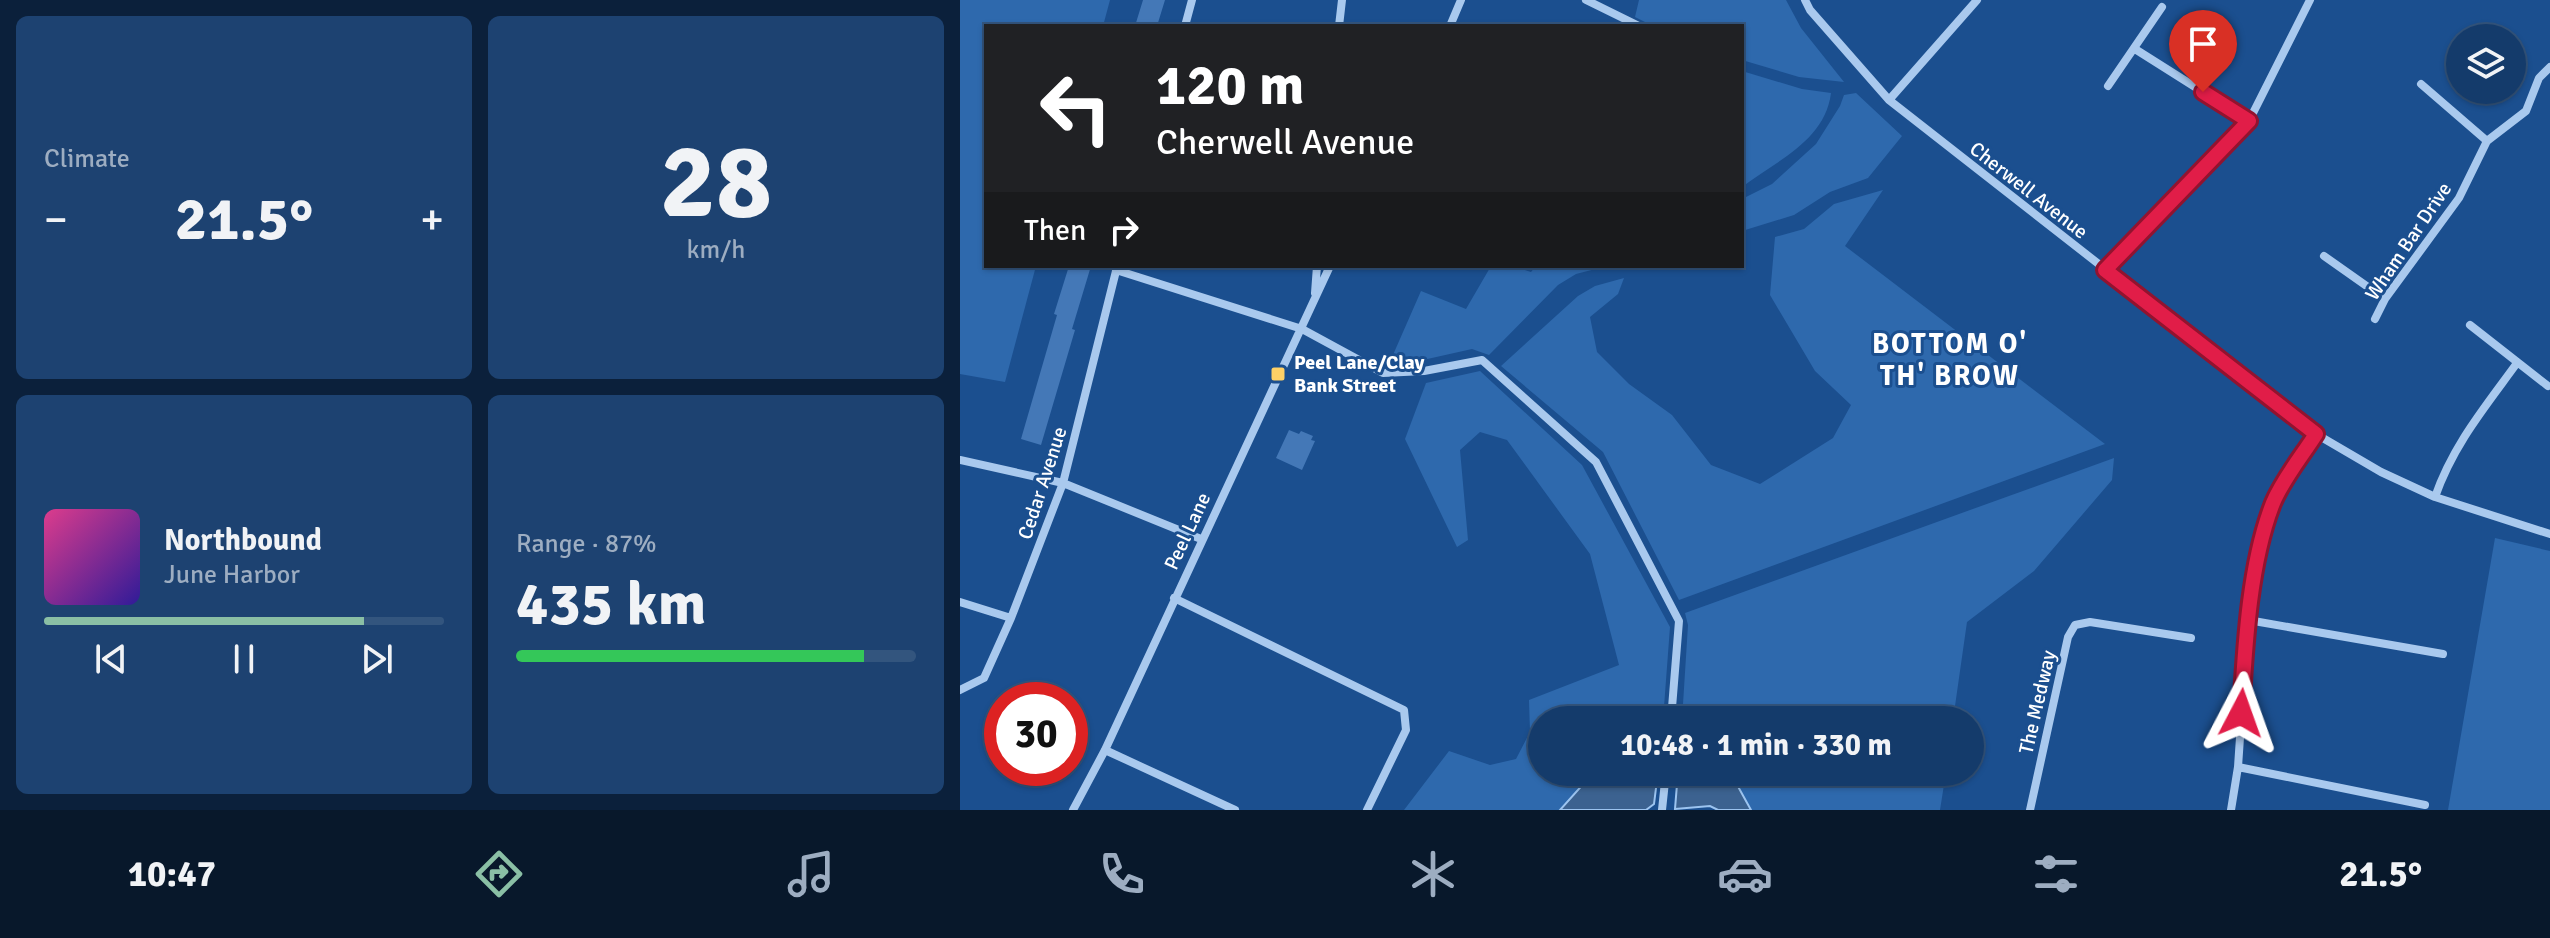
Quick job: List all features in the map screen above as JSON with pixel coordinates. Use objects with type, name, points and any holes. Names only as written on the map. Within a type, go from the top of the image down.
[{"type":"street","points":[[1186,24],[1192,0]]},
{"type":"street","points":[[1339,24],[1342,0]]},
{"type":"street","points":[[1451,24],[1461,0]]},
{"type":"street","points":[[1586,0],[1635,24]]},
{"type":"street","name":"Cherwell Avenue","points":[[1805,0],[1810,10],[1889,100],[2316,434],[2381,472],[2435,497],[2550,534]]},
{"type":"street","points":[[1889,100],[1977,0]]},
{"type":"street","points":[[2105,270],[2249,121],[2310,0]]},
{"type":"street","points":[[2108,86],[2162,7]]},
{"type":"street","points":[[2135,49],[2249,121]]},
{"type":"street","name":"Wham Bar Drive","points":[[2375,319],[2385,299],[2459,198],[2487,141],[2526,111],[2539,78],[2550,67]]},
{"type":"street","points":[[2421,84],[2487,141]]},
{"type":"street","points":[[2324,256],[2385,299]]},
{"type":"street","points":[[1116,268],[1302,329],[1383,373],[1424,371],[1482,360],[1596,462],[1679,621],[1672,706]]},
{"type":"street","name":"Cedar Avenue","points":[[960,690],[984,678],[1011,618],[1063,483],[1116,268]]},
{"type":"street","points":[[1314,298],[1317,268]]},
{"type":"street","name":"Peel Lane","points":[[1073,810],[1105,750],[1329,268]]},
{"type":"street","points":[[2470,325],[2548,386]]},
{"type":"street","points":[[2435,497],[2445,467],[2459,441],[2517,363]]},
{"type":"street","points":[[2231,810],[2238,767],[2248,620],[2267,523],[2274,500],[2316,434]]},
{"type":"street","points":[[960,460],[1063,483],[1201,539]]},
{"type":"street","points":[[1174,598],[1404,710],[1406,730],[1367,810]]},
{"type":"street","points":[[960,602],[1011,618]]},
{"type":"street","points":[[2248,620],[2443,654]]},
{"type":"street","name":"The Medway","points":[[2030,810],[2068,637],[2075,625],[2090,622],[2191,638]]},
{"type":"street","points":[[1105,750],[1235,810]]},
{"type":"street","points":[[2238,767],[2425,805]]},
{"type":"street","points":[[1662,810],[1665,786]]},
{"type":"shaded area","points":[[960,0],[1110,0],[1104,24],[984,24],[984,268],[1035,268],[1005,382],[960,374]]},
{"type":"shaded area","points":[[1639,0],[1786,0],[1801,28],[1844,82],[1799,77],[1744,61],[1744,24],[1649,24],[1635,17]]},
{"type":"shaded area","points":[[1744,72],[1802,89],[1831,93],[1827,110],[1819,124],[1784,158],[1744,186]]},
{"type":"shaded area","points":[[1856,93],[1902,136],[1868,178],[1830,192],[1794,215],[1744,230],[1744,198],[1772,184],[1816,144],[1844,95]]},
{"type":"shaded area","points":[[1883,190],[1845,246],[2105,444],[1679,600],[1603,452],[1501,366],[1578,296],[1595,286],[1624,278],[1618,294],[1590,317],[1597,352],[1629,384],[1672,415],[1711,465],[1760,484],[1833,438],[1851,405],[1815,371],[1770,295],[1775,237],[1804,229],[1834,204]]},
{"type":"shaded area","points":[[1490,268],[1519,268],[1531,272],[1534,268],[1599,268],[1576,274],[1558,285],[1489,355],[1472,349],[1414,362],[1389,364],[1421,291],[1466,309]]},
{"type":"shaded area","points":[[1480,371],[1582,465],[1670,627],[1664,706],[1529,706],[1529,700],[1619,665],[1590,554],[1507,440],[1480,432],[1460,450],[1468,540],[1457,547],[1405,439],[1426,383]]},
{"type":"shaded area","points":[[2114,458],[2112,480],[2034,571],[1967,622],[1955,706],[1683,706],[1688,625],[1685,613]]},
{"type":"shaded area","points":[[2495,538],[2550,551],[2550,810],[2448,810]]},
{"type":"shaded area","points":[[1528,736],[1528,786],[1581,786],[1560,810],[1404,810],[1449,751],[1490,765],[1516,759]]},
{"type":"shaded area","points":[[1581,786],[1656,786],[1654,804],[1646,810],[1560,810]]},
{"type":"shaded area","points":[[1677,786],[1738,786],[1751,810],[1718,810],[1710,806],[1675,809]]},
{"type":"shaded area","points":[[1738,786],[1944,786],[1940,810],[1751,810]]},
{"type":"building","points":[[1143,0],[1165,0],[1158,24],[1136,24]]},
{"type":"building","points":[[1068,268],[1090,268],[1041,445],[1021,439],[1057,315],[1054,314]]},
{"type":"building","points":[[1289,430],[1313,436],[1311,440],[1315,441],[1302,470],[1276,458]]},
{"type":"place","name":"Peel Lane/Clay Bank Street","points":[[1278,374]]},
{"type":"district","name":"BOTTOM O' TH' BROW","points":[[1950,359]]},
{"type":"route","points":[[2203,92],[2249,121],[2105,270],[2316,434],[2274,500],[2267,523],[2248,620],[2241,713]]}]
